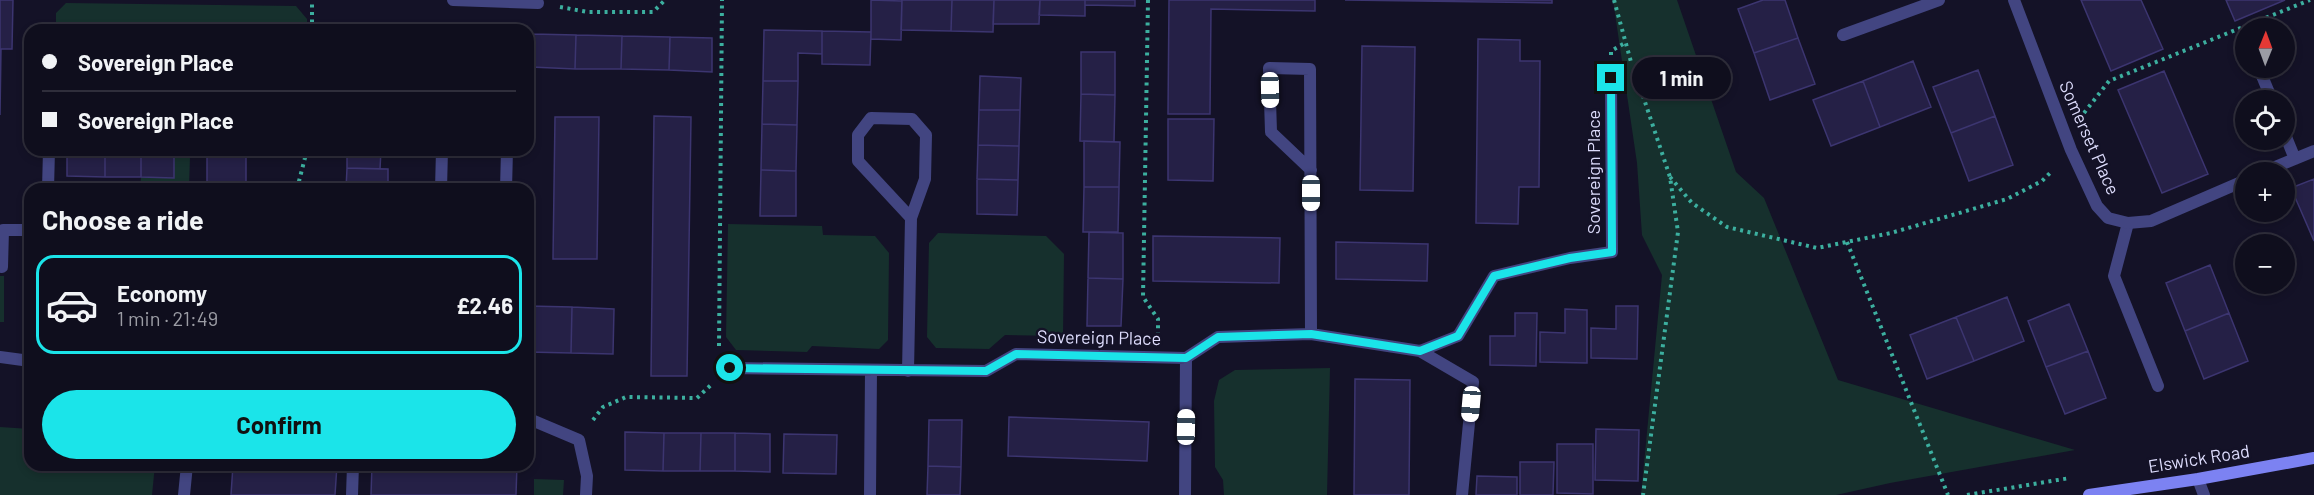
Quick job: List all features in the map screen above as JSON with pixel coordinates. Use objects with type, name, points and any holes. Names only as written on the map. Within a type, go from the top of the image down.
[{"type":"main road","name":"Elswick Road","points":[[2089,495],[2198,479],[2314,458]]},
{"type":"street","points":[[453,0],[538,3]]},
{"type":"street","points":[[1843,35],[1939,0]]},
{"type":"street","name":"Somerset Place","points":[[2014,0],[2071,150],[2097,206],[2108,218],[2128,223]]},
{"type":"street","points":[[1311,170],[1271,132],[1269,68],[1310,69],[1311,170],[1311,334]]},
{"type":"street","name":"Sovereign Place","points":[[1420,351],[1458,336],[1494,276],[1570,258],[1612,252],[1611,78]]},
{"type":"street","points":[[908,371],[911,218],[925,179],[926,135],[912,119],[872,118],[858,135],[858,161],[911,218]]},
{"type":"street","points":[[2291,150],[2295,159]]},
{"type":"street","points":[[2288,162],[2314,150]]},
{"type":"street","points":[[48,183],[49,156]]},
{"type":"street","points":[[441,183],[442,156]]},
{"type":"street","points":[[506,183],[507,156]]},
{"type":"street","points":[[2158,386],[2114,276],[2128,223],[2151,221],[2235,185]]},
{"type":"street","points":[[2,267],[3,230],[24,230]]},
{"type":"street","name":"Sovereign Place","points":[[730,368],[986,371],[1016,354],[1186,358],[1218,337],[1311,334],[1420,351],[1473,382],[1462,495]]},
{"type":"street","points":[[0,357],[24,360]]},
{"type":"street","name":"Sovereign Place","points":[[1185,495],[1186,358]]},
{"type":"street","points":[[870,495],[871,370]]},
{"type":"street","points":[[534,422],[579,440],[586,476],[586,495]]},
{"type":"street","points":[[184,495],[186,471]]},
{"type":"street","points":[[352,495],[353,471]]},
{"type":"street","points":[[2198,479],[2204,495]]},
{"type":"path","points":[[312,0],[312,24]]},
{"type":"path","points":[[538,3],[588,12],[653,12],[665,0]]},
{"type":"path","points":[[579,440],[603,407],[626,397],[697,398],[730,368],[719,356],[722,0]]},
{"type":"path","points":[[1148,0],[1143,297],[1158,319],[1158,358]]},
{"type":"path","points":[[1614,0],[1633,66]]},
{"type":"path","points":[[1670,177],[1692,203],[1727,227],[1817,248],[1891,233],[2007,199],[2042,181],[2071,150],[2084,112],[2109,81],[2310,0]]},
{"type":"path","points":[[1636,77],[1670,177],[1678,232],[1643,495]]},
{"type":"path","points":[[299,183],[305,156]]},
{"type":"path","points":[[1847,242],[1948,495]]},
{"type":"green space","points":[[1613,0],[1677,0],[1736,172],[1764,198],[1838,380],[2075,450],[1890,483],[1836,495],[1641,495],[1662,275],[1642,235],[1637,163]]},
{"type":"green space","points":[[66,3],[296,6],[307,19],[307,24],[56,24],[56,13]]},
{"type":"green space","points":[[174,156],[207,156],[190,157],[189,183],[140,183],[141,177],[174,178]]},
{"type":"green space","points":[[246,156],[292,156],[291,158]]},
{"type":"green space","points":[[728,224],[822,226],[823,235],[875,236],[889,253],[888,340],[879,349],[812,346],[807,352],[736,350],[726,337]]},
{"type":"green space","points":[[938,233],[1046,236],[1064,254],[1063,336],[1005,335],[989,349],[936,348],[927,337],[929,243]]},
{"type":"green space","points":[[0,276],[4,276],[4,322],[0,322]]},
{"type":"green space","points":[[1330,368],[1327,495],[1224,495],[1223,480],[1215,467],[1214,401],[1219,380],[1235,370]]},
{"type":"green space","points":[[0,427],[24,429],[24,471],[154,471],[152,495],[0,495]]},
{"type":"green space","points":[[534,479],[564,480],[563,495],[534,495]]},
{"type":"building","points":[[0,0],[13,0],[12,49],[0,49]]},
{"type":"building","points":[[871,0],[902,1],[901,40],[871,39]]},
{"type":"building","points":[[902,0],[952,0],[951,31],[901,30]]},
{"type":"building","points":[[952,0],[994,0],[993,32],[951,31]]},
{"type":"building","points":[[994,0],[1040,0],[1039,24],[993,24]]},
{"type":"building","points":[[1040,0],[1085,0],[1085,16],[1039,15]]},
{"type":"building","points":[[1085,0],[1135,0],[1135,6],[1085,5]]},
{"type":"building","points":[[1169,0],[1315,0],[1315,11],[1211,9],[1210,114],[1168,114]]},
{"type":"building","points":[[1345,0],[1552,0],[1552,3]]},
{"type":"building","points":[[1763,0],[1785,0],[1798,38],[1754,53],[1738,9]]},
{"type":"building","points":[[2081,0],[2141,0],[2163,49],[2111,71]]},
{"type":"building","points":[[2226,0],[2285,0],[2242,18],[2235,18],[2235,21]]},
{"type":"building","points":[[764,30],[822,31],[822,54],[798,53],[798,81],[763,81]]},
{"type":"building","points":[[822,31],[871,32],[870,65],[822,64]]},
{"type":"building","points":[[534,34],[576,35],[575,69],[534,67]]},
{"type":"building","points":[[576,35],[622,36],[621,69],[575,69]]},
{"type":"building","points":[[622,36],[670,37],[669,70],[621,69]]},
{"type":"building","points":[[670,37],[712,38],[712,72],[669,70]]},
{"type":"building","points":[[1798,38],[1815,84],[1770,100],[1754,53]]},
{"type":"building","points":[[1478,39],[1520,40],[1520,61],[1540,61],[1539,187],[1519,187],[1518,224],[1476,223]]},
{"type":"building","points":[[1362,46],[1415,47],[1413,191],[1360,190]]},
{"type":"building","points":[[0,49],[1,49],[0,115]]},
{"type":"building","points":[[1081,52],[1115,52],[1115,95],[1081,94]]},
{"type":"building","points":[[1913,61],[1931,107],[1880,127],[1863,81]]},
{"type":"building","points":[[1978,70],[1995,116],[1951,133],[1933,87]]},
{"type":"building","points":[[2164,71],[2208,174],[2162,193],[2118,90]]},
{"type":"building","points":[[980,76],[1021,78],[1020,110],[979,110]]},
{"type":"building","points":[[763,81],[798,81],[797,125],[762,124]]},
{"type":"building","points":[[1863,81],[1880,127],[1831,146],[1813,100]]},
{"type":"building","points":[[1081,94],[1115,95],[1114,142],[1080,141]]},
{"type":"building","points":[[979,110],[1020,110],[1019,146],[978,145]]},
{"type":"building","points":[[654,116],[691,117],[687,376],[651,376]]},
{"type":"building","points":[[1995,116],[2013,165],[1969,181],[1951,133]]},
{"type":"building","points":[[555,117],[599,117],[597,259],[553,259]]},
{"type":"building","points":[[1168,119],[1214,119],[1213,181],[1168,180]]},
{"type":"building","points":[[762,124],[797,125],[796,171],[761,170]]},
{"type":"building","points":[[1084,141],[1120,142],[1119,187],[1084,187]]},
{"type":"building","points":[[978,145],[1019,146],[1018,180],[977,179]]},
{"type":"building","points":[[67,156],[105,156],[105,177],[67,176]]},
{"type":"building","points":[[105,156],[141,156],[141,177],[105,177]]},
{"type":"building","points":[[141,156],[174,156],[174,178],[141,177]]},
{"type":"building","points":[[207,156],[246,156],[246,157]]},
{"type":"building","points":[[347,156],[381,156],[380,169],[347,168]]},
{"type":"building","points":[[207,157],[246,157],[246,183],[207,183]]},
{"type":"building","points":[[347,168],[388,169],[388,183],[346,183]]},
{"type":"building","points":[[761,170],[796,171],[796,216],[760,216]]},
{"type":"building","points":[[977,179],[1018,180],[1017,215],[977,214]]},
{"type":"building","points":[[2314,179],[2314,241],[2295,197],[2295,186]]},
{"type":"building","points":[[1084,187],[1119,187],[1118,232],[1083,232]]},
{"type":"building","points":[[1089,232],[1123,233],[1123,279],[1088,278]]},
{"type":"building","points":[[1153,236],[1280,238],[1279,283],[1153,281]]},
{"type":"building","points":[[1336,242],[1428,244],[1427,281],[1336,279]]},
{"type":"building","points":[[2210,265],[2229,313],[2185,331],[2166,283]]},
{"type":"building","points":[[1088,278],[1123,279],[1121,326],[1087,326]]},
{"type":"building","points":[[2007,297],[2024,341],[1974,361],[1956,317]]},
{"type":"building","points":[[2069,304],[2088,351],[2046,367],[2028,321]]},
{"type":"building","points":[[534,306],[572,307],[571,353],[534,352]]},
{"type":"building","points":[[1616,306],[1638,306],[1637,359],[1591,358],[1591,328],[1616,329]]},
{"type":"building","points":[[572,307],[614,309],[613,354],[571,353]]},
{"type":"building","points":[[1565,309],[1587,310],[1587,363],[1540,362],[1540,332],[1565,333]]},
{"type":"building","points":[[1515,313],[1537,313],[1536,366],[1490,365],[1490,336],[1515,336]]},
{"type":"building","points":[[2229,313],[2248,361],[2204,379],[2185,331]]},
{"type":"building","points":[[1956,317],[1974,361],[1927,379],[1910,335]]},
{"type":"building","points":[[2088,351],[2106,398],[2065,414],[2046,367]]},
{"type":"building","points":[[1355,379],[1410,380],[1409,495],[1354,495]]},
{"type":"building","points":[[1009,417],[1149,422],[1147,461],[1008,456]]},
{"type":"building","points":[[929,420],[962,420],[961,467],[928,466]]},
{"type":"building","points":[[1596,429],[1639,430],[1638,481],[1595,480]]},
{"type":"building","points":[[625,432],[664,433],[663,471],[625,470]]},
{"type":"building","points":[[664,433],[701,433],[700,471],[663,471]]},
{"type":"building","points":[[701,433],[735,433],[735,471],[700,471]]},
{"type":"building","points":[[735,433],[770,434],[770,472],[735,471]]},
{"type":"building","points":[[784,434],[837,435],[836,474],[783,473]]},
{"type":"building","points":[[1557,444],[1593,444],[1593,494],[1557,493]]},
{"type":"building","points":[[1520,462],[1554,462],[1553,495],[1520,495]]},
{"type":"building","points":[[928,466],[961,467],[960,495],[927,495]]},
{"type":"building","points":[[233,471],[337,471],[335,495],[231,495]]},
{"type":"building","points":[[372,471],[517,471],[516,495],[371,495]]},
{"type":"building","points":[[1477,476],[1517,477],[1517,495],[1476,495]]},
{"type":"route","points":[[730,368],[986,371],[1016,354],[1186,358],[1218,337],[1311,334],[1420,351],[1458,336],[1494,276],[1570,258],[1612,252],[1611,78]]}]
